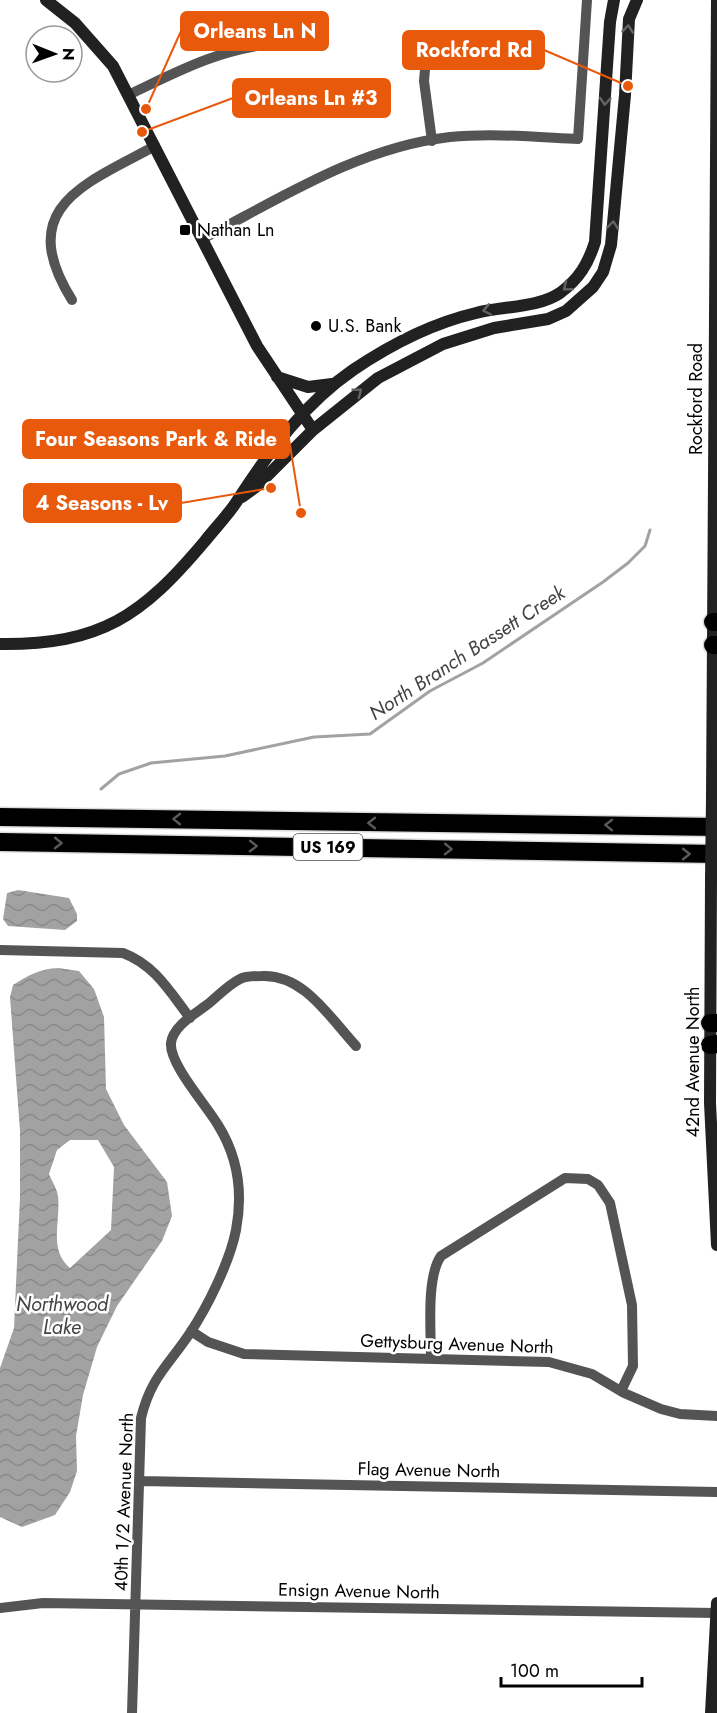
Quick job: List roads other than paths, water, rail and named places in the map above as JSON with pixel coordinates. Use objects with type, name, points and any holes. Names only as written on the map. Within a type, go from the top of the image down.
[{"type":"highway","name":"US 169","points":[[0,817],[717,827]]},
{"type":"highway","name":"US 169","points":[[0,842],[717,854]]},
{"type":"street","points":[[46,0],[75,23],[114,66],[254,340],[313,430]]},
{"type":"street","points":[[202,239],[348,164],[380,153],[432,141],[479,135],[578,139],[587,0]]},
{"type":"street","points":[[0,644],[33,644],[69,639],[118,621],[140,608],[180,572],[239,500],[249,480],[302,414],[336,384],[382,352],[427,330],[475,313],[545,300],[576,280],[588,264],[595,242],[610,22],[614,0]]},
{"type":"street","points":[[239,500],[257,486],[313,430],[378,378],[443,344],[494,328],[548,319],[566,311],[593,287],[603,272],[611,244],[625,95],[628,27],[637,0]]},
{"type":"street","name":"Rockford Road","points":[[712,798],[715,645],[717,0]]},
{"type":"street","points":[[130,94],[199,60],[238,49],[270,44]]},
{"type":"street","points":[[426,58],[424,81],[432,141]]},
{"type":"street","points":[[72,300],[52,264],[51,232],[56,217],[75,191],[155,146]]},
{"type":"street","points":[[277,377],[314,388],[336,384]]},
{"type":"street","name":"42nd Avenue North","points":[[712,798],[711,1136],[717,1245]]},
{"type":"street","points":[[0,950],[90,951],[129,955],[156,973],[190,1018]]},
{"type":"street","name":"40th 1/2 Avenue North","points":[[132,1713],[141,1418],[153,1381],[191,1331],[213,1290],[236,1232],[240,1188],[229,1144],[172,1052],[171,1042],[176,1032],[190,1018],[241,979],[272,975],[288,979],[302,988],[356,1046]]},
{"type":"street","points":[[431,1358],[433,1277],[436,1263],[447,1250],[565,1178],[588,1179],[605,1193],[610,1203],[630,1292],[635,1352],[633,1366],[621,1391]]},
{"type":"street","name":"Gettysburg Avenue North","points":[[191,1331],[208,1342],[244,1354],[549,1362],[592,1374],[621,1391],[661,1409],[680,1414],[717,1416]]},
{"type":"street","name":"Flag Avenue North","points":[[140,1481],[717,1492]]},
{"type":"street","name":"Ensign Avenue North","points":[[0,1608],[44,1603],[717,1613]]},
{"type":"street","points":[[711,1713],[717,1603]]},
{"type":"water","points":[[18,890],[69,898],[77,914],[77,921],[65,930],[8,926],[3,919],[7,893]]},
{"type":"water","name":"Northwood Lake","points":[[58,968],[79,971],[94,989],[104,1017],[106,1089],[124,1125],[167,1182],[172,1216],[162,1241],[117,1306],[97,1347],[83,1395],[76,1436],[77,1471],[70,1492],[55,1515],[22,1527],[0,1517],[0,1368],[14,1328],[20,1197],[20,1131],[10,997],[13,985],[24,978],[34,973]],"holes":[[[70,1140],[98,1140],[114,1167],[111,1230],[70,1268],[59,1253],[57,1244],[58,1196],[49,1174],[57,1150]]]},
{"type":"waterway","name":"North Branch Bassett Creek","points":[[101,789],[119,774],[151,763],[225,756],[314,737],[370,734],[430,691],[483,663],[603,582],[628,563],[645,546],[650,530]]},
{"type":"place","name":"Rockford Rd","points":[[628,86]]},
{"type":"place","name":"Orleans Ln N","points":[[146,109]]},
{"type":"place","name":"Orleans Ln #3","points":[[142,132]]},
{"type":"place","name":"Nathan Ln","points":[[185,230]]},
{"type":"place","name":"U.S. Bank","points":[[316,326]]},
{"type":"place","name":"4 Seasons - Lv","points":[[271,488]]},
{"type":"place","name":"Four Seasons Park & Ride","points":[[301,513]]}]
